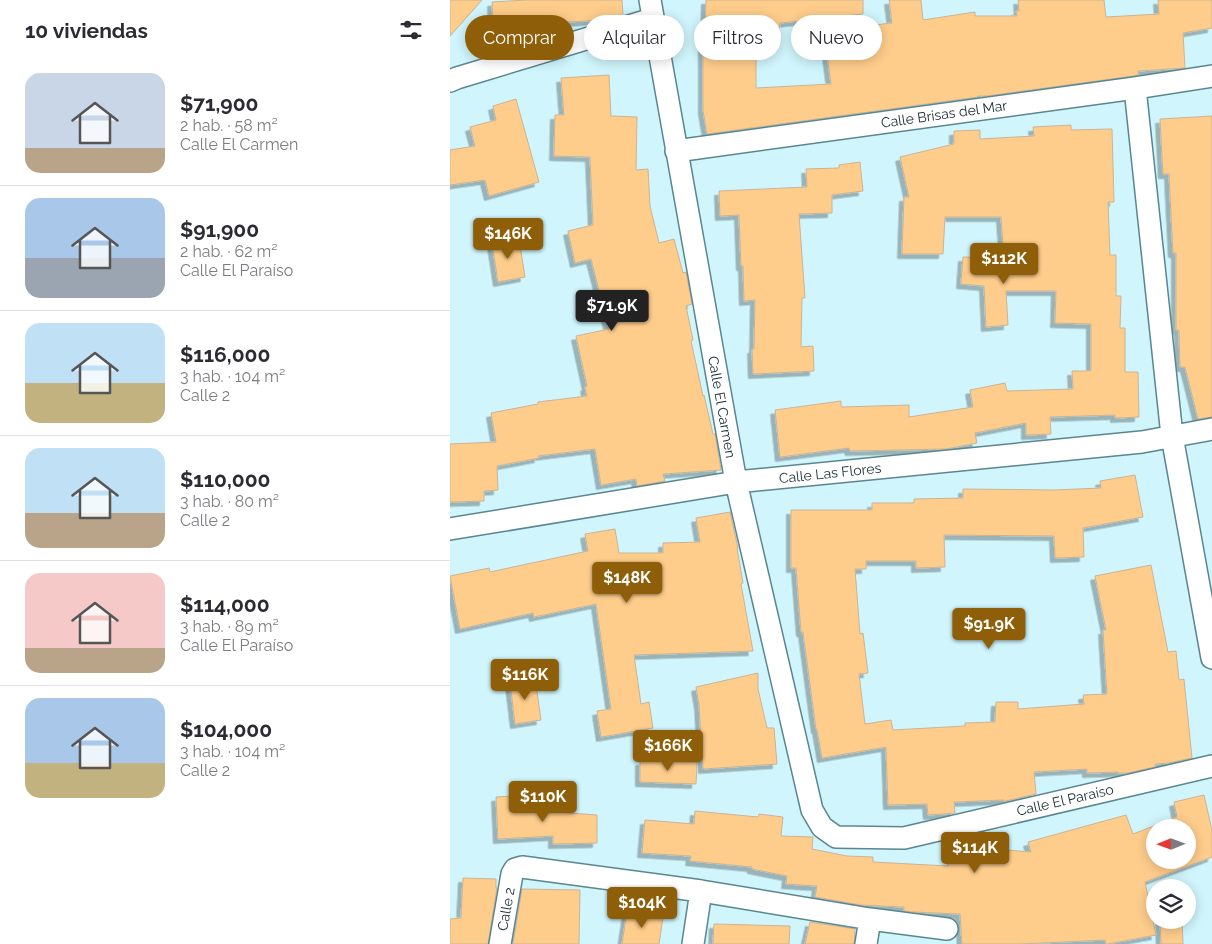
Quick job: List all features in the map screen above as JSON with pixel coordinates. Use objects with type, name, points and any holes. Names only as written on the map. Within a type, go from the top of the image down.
[{"type":"street","points":[[452,77],[651,9]]},
{"type":"street","name":"Calle El Carmen","points":[[651,9],[736,482],[812,810]]},
{"type":"street","name":"Calle Brisas del Mar","points":[[676,151],[1212,76]]},
{"type":"street","points":[[1134,88],[1172,436],[1212,658]]},
{"type":"street","name":"Calle Las Flores","points":[[450,529],[736,482],[1142,442],[1212,429]]},
{"type":"street","name":"Calle El Paraíso","points":[[812,810],[822,827],[836,837],[904,838],[1212,766]]},
{"type":"street","name":"Calle 2","points":[[500,944],[512,874],[515,869],[522,867],[701,891]]},
{"type":"street","points":[[693,944],[701,891],[870,919],[947,929]]},
{"type":"street","points":[[866,944],[870,919]]},
{"type":"building","points":[[450,0],[482,0],[469,15],[465,15],[465,19],[450,36]]},
{"type":"building","points":[[622,0],[623,15],[584,15],[584,21],[574,22],[574,15],[493,15],[492,2]]},
{"type":"building","points":[[706,0],[863,0],[863,14],[791,15],[791,22],[781,23],[781,15],[706,15]]},
{"type":"building","points":[[889,0],[921,0],[923,20],[975,12],[975,16],[1017,16],[1016,11],[1019,11],[1018,0],[1104,0],[1106,17],[1159,14],[1158,0],[1212,0],[1212,28],[1183,33],[1185,68],[1138,71],[1138,75],[1133,76],[707,134],[703,110],[703,60],[756,60],[756,88],[831,84],[828,60],[882,60],[882,24],[892,23]]},
{"type":"building","points":[[609,75],[611,116],[637,117],[636,170],[648,169],[650,206],[659,243],[674,239],[683,273],[686,272],[692,304],[686,306],[693,340],[691,341],[703,396],[713,434],[715,434],[721,470],[663,474],[665,481],[637,486],[636,479],[601,485],[595,449],[538,456],[539,458],[497,466],[498,490],[484,491],[484,501],[450,502],[450,444],[496,442],[491,413],[538,404],[538,402],[587,396],[585,387],[587,386],[576,336],[609,329],[591,259],[575,263],[568,231],[593,225],[590,157],[554,156],[555,115],[564,115],[561,78]]},
{"type":"building","points":[[516,99],[539,182],[489,196],[485,180],[450,185],[450,150],[475,146],[470,127],[496,120],[493,106]]},
{"type":"building","points":[[1212,116],[1212,417],[1198,419],[1185,367],[1180,367],[1179,330],[1176,330],[1176,253],[1173,253],[1169,174],[1163,174],[1160,119]]},
{"type":"building","points":[[1071,125],[1071,130],[1112,129],[1114,202],[1108,202],[1110,255],[1116,255],[1116,296],[1121,296],[1120,328],[1125,328],[1125,372],[1138,372],[1139,417],[1115,418],[1115,415],[1050,417],[1051,434],[1026,435],[1026,423],[975,433],[977,443],[946,449],[850,451],[849,448],[780,457],[775,410],[841,401],[841,407],[909,405],[909,417],[973,407],[970,390],[1005,383],[1007,391],[1073,389],[1072,371],[1091,371],[1091,324],[1055,323],[1056,291],[1006,291],[1008,325],[986,327],[984,286],[961,284],[963,257],[1004,258],[1001,217],[945,217],[943,254],[902,254],[904,197],[909,197],[900,157],[954,144],[954,131],[980,130],[980,139],[1034,136],[1033,127]]},
{"type":"building","points":[[860,162],[863,191],[832,195],[832,213],[799,214],[805,298],[802,298],[801,347],[813,346],[814,371],[753,374],[752,349],[754,349],[755,300],[744,301],[739,215],[720,216],[719,191],[807,187],[806,169],[839,168],[839,165]]},
{"type":"building","points":[[519,239],[525,277],[498,282],[492,243]]},
{"type":"building","points":[[1135,475],[1143,517],[1083,528],[1084,557],[1055,558],[1054,536],[944,535],[945,567],[916,568],[916,561],[866,561],[866,569],[855,569],[860,634],[863,633],[868,673],[859,674],[865,724],[891,720],[893,730],[965,726],[965,723],[995,722],[996,702],[1018,702],[1018,709],[1084,704],[1083,695],[1107,694],[1103,630],[1106,630],[1095,576],[1151,565],[1168,652],[1176,651],[1179,680],[1184,679],[1192,758],[1155,764],[1155,767],[1128,773],[1087,773],[1087,769],[1034,772],[1036,794],[1004,802],[1004,800],[954,802],[955,813],[928,815],[927,804],[888,805],[886,747],[822,758],[816,729],[803,632],[801,632],[796,568],[791,568],[791,510],[872,510],[872,503],[914,503],[914,499],[963,498],[963,489],[1054,490],[1101,488],[1100,481]]},
{"type":"building","points":[[730,512],[738,548],[743,583],[741,584],[753,651],[634,655],[641,704],[649,702],[653,728],[601,737],[597,711],[611,709],[596,604],[534,617],[533,613],[460,629],[450,576],[489,568],[490,572],[588,551],[585,534],[615,529],[619,553],[663,553],[663,543],[700,542],[696,518]]},
{"type":"building","points":[[758,673],[758,689],[767,728],[774,728],[777,764],[703,769],[699,704],[696,687]]},
{"type":"building","points":[[535,678],[541,720],[515,724],[510,682]]},
{"type":"building","points":[[640,761],[697,762],[696,784],[640,782]]},
{"type":"building","points":[[530,795],[529,810],[597,815],[597,843],[553,844],[553,836],[498,839],[496,797]]},
{"type":"building","points":[[1204,795],[1212,830],[1212,857],[1196,863],[1196,819],[1172,819],[1177,817],[1174,802]]},
{"type":"building","points":[[695,811],[758,817],[759,814],[783,817],[781,836],[813,837],[812,849],[847,856],[873,857],[873,862],[948,866],[948,863],[981,864],[981,852],[1007,853],[1007,850],[1031,852],[1028,842],[1126,815],[1133,834],[1146,829],[1146,869],[1180,869],[1153,879],[1146,879],[1146,929],[1155,929],[1156,935],[1108,944],[1106,944],[1105,940],[1020,944],[962,944],[960,914],[904,911],[904,907],[861,905],[815,897],[817,886],[786,884],[787,876],[752,869],[752,867],[690,861],[691,856],[642,853],[645,820],[694,824]]},
{"type":"building","points":[[463,878],[496,879],[497,888],[488,944],[450,944],[450,919],[461,918]]},
{"type":"building","points":[[522,889],[580,890],[579,944],[513,944]]},
{"type":"building","points":[[627,911],[663,917],[659,944],[622,944]]},
{"type":"building","points":[[810,922],[855,929],[854,944],[805,944]]},
{"type":"building","points":[[714,924],[790,926],[789,944],[713,944]]},
{"type":"building","points":[[1160,929],[1182,929],[1183,944],[1161,944]]}]
